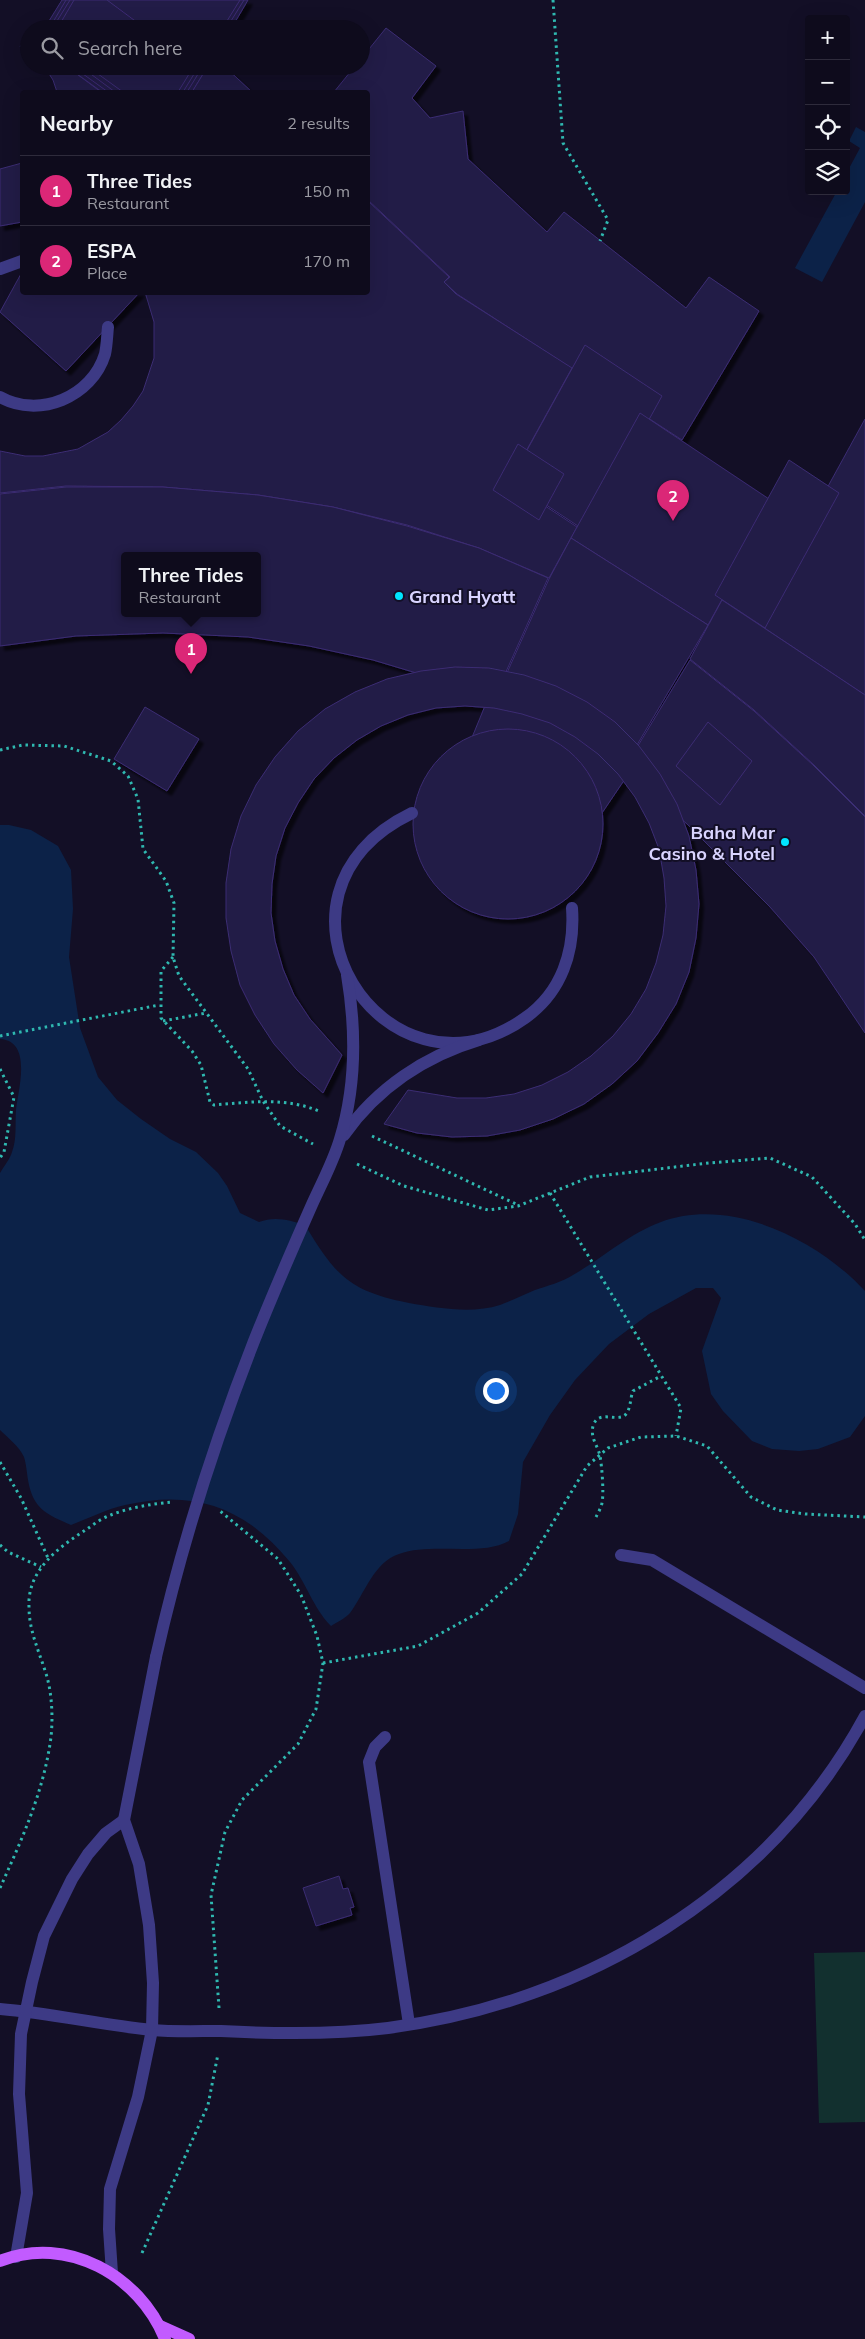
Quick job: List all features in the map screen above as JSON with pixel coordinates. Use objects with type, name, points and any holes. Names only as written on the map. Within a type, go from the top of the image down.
[{"type":"main road","points":[[0,2261],[32,2254],[60,2254],[84,2260],[112,2273],[139,2295],[160,2326],[165,2339]]},
{"type":"main road","points":[[160,2326],[189,2339]]},
{"type":"lane","points":[[0,269],[20,263]]},
{"type":"lane","points":[[0,397],[16,404],[29,406],[57,402],[70,397],[82,389],[99,367],[104,354],[108,327]]},
{"type":"lane","points":[[112,2273],[109,2229],[110,2189],[136,2104],[152,2030],[153,1983],[149,1925],[139,1864],[124,1820],[150,1684],[170,1592],[223,1425],[254,1342],[340,1141],[348,1105],[352,1058],[352,1007],[336,938],[337,899],[343,880],[352,862],[377,832],[412,813]]},
{"type":"lane","points":[[340,1141],[366,1108],[412,1070],[436,1055],[498,1034],[526,1018],[545,1000],[557,984],[571,947],[573,928],[572,908]]},
{"type":"lane","points":[[346,975],[369,1007],[402,1030],[440,1042],[479,1040]]},
{"type":"lane","points":[[621,1555],[652,1560],[865,1688]]},
{"type":"lane","points":[[0,2010],[26,2011],[152,2030],[319,2033],[409,2024],[492,2006],[547,1988],[655,1937],[705,1903],[756,1858],[804,1808],[846,1752],[865,1716]]},
{"type":"lane","points":[[385,1737],[375,1746],[369,1762],[409,2024]]},
{"type":"lane","points":[[16,2257],[27,2193],[19,2094],[21,2034],[44,1936],[56,1908],[88,1854],[106,1833],[124,1820]]},
{"type":"path","points":[[553,0],[563,143],[608,220],[600,241]]},
{"type":"path","points":[[0,750],[22,746],[64,746],[111,761],[128,776],[138,800],[143,849],[166,881],[174,903],[173,957],[179,976],[248,1069],[262,1101],[280,1126],[317,1145]]},
{"type":"path","points":[[0,1036],[160,1006],[160,971],[173,957]]},
{"type":"path","points":[[163,1021],[206,1013]]},
{"type":"path","points":[[0,1069],[14,1097],[4,1152],[0,1158]]},
{"type":"path","points":[[352,1162],[404,1186],[488,1210],[518,1206],[590,1177],[770,1158],[812,1177],[855,1224],[865,1240]]},
{"type":"path","points":[[550,1194],[681,1408],[676,1436]]},
{"type":"path","points":[[596,1517],[602,1503],[600,1455],[593,1438],[593,1425],[599,1419],[606,1416],[616,1418],[624,1416],[628,1410],[633,1391],[660,1376]]},
{"type":"path","points":[[323,1663],[418,1646],[478,1613],[522,1574],[586,1466],[608,1448],[642,1437],[676,1436],[707,1446],[751,1497],[777,1510],[805,1514],[865,1517]]},
{"type":"path","points":[[0,1462],[22,1498],[48,1558]]},
{"type":"path","points":[[0,1888],[35,1809],[51,1737],[51,1705],[47,1678],[32,1634],[28,1606],[34,1581],[40,1567],[64,1543],[106,1517],[142,1506],[178,1502]]},
{"type":"path","points":[[142,2253],[208,2105],[217,2067],[221,2032],[211,1894],[225,1832],[242,1800],[258,1787],[298,1744],[316,1709],[323,1663],[317,1636],[301,1595],[278,1558],[217,1509]]},
{"type":"path","points":[[0,1545],[8,1552],[40,1567]]},
{"type":"green space","points":[[865,1952],[865,2122],[819,2123],[814,1953]]},
{"type":"water","points":[[856,127],[865,132],[865,202],[822,282],[795,268],[835,195],[850,195],[850,167],[860,148],[850,142]]},
{"type":"water","points":[[0,825],[31,830],[58,846],[71,870],[73,909],[69,957],[80,1028],[98,1077],[117,1100],[170,1139],[196,1152],[218,1173],[227,1186],[240,1213],[259,1222],[276,1219],[305,1225],[336,1269],[346,1279],[372,1293],[409,1303],[466,1310],[500,1305],[564,1280],[638,1233],[661,1222],[688,1215],[716,1215],[744,1219],[772,1228],[798,1240],[823,1255],[846,1272],[865,1291],[865,1416],[850,1437],[818,1449],[799,1451],[772,1449],[752,1441],[723,1411],[711,1394],[702,1351],[721,1298],[713,1288],[696,1288],[649,1314],[609,1344],[575,1380],[550,1415],[523,1462],[518,1514],[509,1541],[497,1546],[484,1548],[412,1551],[390,1558],[376,1571],[350,1613],[331,1626],[319,1611],[296,1570],[273,1543],[255,1528],[236,1516],[216,1507],[174,1499],[150,1501],[118,1507],[71,1525],[48,1514],[33,1498],[22,1453],[0,1430],[0,1173],[10,1157],[15,1142],[16,1110],[21,1068],[17,1048],[10,1042],[0,1039]]},
{"type":"building","points":[[62,0],[248,0],[236,20],[50,20]]},
{"type":"building","points":[[66,0],[244,0],[232,20],[54,20]]},
{"type":"building","points":[[70,0],[240,0],[228,20],[58,20]]},
{"type":"building","points":[[74,0],[107,0],[134,20],[62,20]]},
{"type":"building","points":[[386,28],[436,66],[412,98],[430,118],[463,111],[468,159],[547,232],[564,212],[686,308],[709,277],[759,311],[682,440],[457,294],[444,282],[450,277],[370,202],[370,90],[336,90],[348,75],[370,75],[370,48]]},
{"type":"building","points":[[50,75],[78,75],[98,90],[56,90]]},
{"type":"building","points":[[78,75],[202,75],[193,90],[99,90]]},
{"type":"building","points":[[84,75],[197,75],[188,90],[105,90]]},
{"type":"building","points":[[92,75],[193,75],[184,90],[112,90]]},
{"type":"building","points":[[99,75],[188,75],[179,90],[120,90]]},
{"type":"building","points":[[202,75],[234,75],[250,90],[193,90]]},
{"type":"building","points":[[20,164],[20,222],[0,226],[0,169]]},
{"type":"building","points":[[370,203],[449,277],[444,282],[456,294],[572,368],[509,482],[577,527],[549,578],[479,548],[407,525],[333,507],[258,495],[163,487],[66,486],[0,493],[0,451],[25,456],[43,456],[78,449],[108,432],[121,420],[143,391],[154,358],[154,322],[146,295],[370,295]]},
{"type":"building","points":[[20,276],[20,295],[137,295],[66,371],[0,312]]},
{"type":"building","points":[[585,345],[662,396],[587,532],[510,481]]},
{"type":"building","points":[[640,413],[775,503],[708,625],[571,538]]},
{"type":"building","points":[[865,419],[865,695],[754,621]]},
{"type":"building","points":[[518,444],[564,474],[539,520],[493,490]]},
{"type":"building","points":[[789,460],[839,493],[765,628],[715,595]]},
{"type":"building","name":"Grand Hyatt","points":[[66,487],[163,487],[258,495],[333,507],[407,526],[479,548],[548,578],[492,703],[433,678],[373,660],[309,646],[248,637],[163,633],[76,636],[0,646],[0,494]]},
{"type":"building","points":[[571,538],[708,625],[621,772],[627,776],[579,847],[459,769],[487,701],[493,704],[549,579]]},
{"type":"building","points":[[722,600],[865,695],[865,816],[814,765],[754,710],[690,659]]},
{"type":"building","name":"Baha Mar Casino & Hotel","points":[[690,660],[754,711],[813,765],[865,817],[865,1033],[814,957],[770,907],[687,824],[652,793],[622,772]]},
{"type":"building","points":[[455,667],[489,668],[524,675],[556,686],[587,702],[615,722],[639,746],[660,774],[677,804],[689,836],[696,870],[699,904],[696,938],[689,972],[676,1004],[658,1033],[637,1061],[612,1084],[584,1104],[553,1119],[520,1130],[487,1136],[452,1137],[417,1133],[384,1124],[408,1090],[457,1098],[486,1098],[514,1094],[542,1085],[568,1072],[591,1056],[613,1036],[631,1014],[646,989],[656,963],[663,935],[666,906],[659,849],[649,823],[635,797],[618,774],[598,754],[575,737],[550,723],[522,714],[494,708],[465,706],[436,708],[408,715],[381,726],[357,740],[334,758],[314,779],[298,803],[285,828],[276,856],[272,884],[271,913],[275,941],[283,969],[294,995],[310,1019],[342,1055],[323,1093],[297,1070],[274,1044],[255,1015],[240,985],[231,951],[226,918],[226,883],[231,849],[241,816],[256,785],[275,757],[298,731],[325,709],[355,692],[387,679],[421,671]]},
{"type":"building","points":[[145,707],[199,739],[167,791],[114,759]]},
{"type":"building","points":[[708,722],[752,761],[720,805],[676,766]]},
{"type":"building","points":[[508,729],[527,731],[544,736],[561,745],[575,757],[587,771],[596,788],[601,805],[603,824],[601,843],[596,860],[587,877],[575,891],[561,903],[544,912],[527,917],[508,919],[489,917],[472,912],[455,903],[441,891],[429,877],[420,860],[415,843],[413,824],[415,805],[420,788],[429,771],[441,757],[455,745],[472,736],[489,731]]},
{"type":"building","points":[[339,1876],[343,1889],[348,1888],[354,1907],[350,1908],[352,1915],[316,1926],[303,1888]]},
{"type":"place","name":"ESPA","points":[[673,521]]},
{"type":"place","name":"Grand Hyatt","points":[[399,596]]},
{"type":"place","name":"Three Tides","points":[[191,674]]},
{"type":"place","name":"Baha Mar Casino & Hotel","points":[[785,842]]}]
